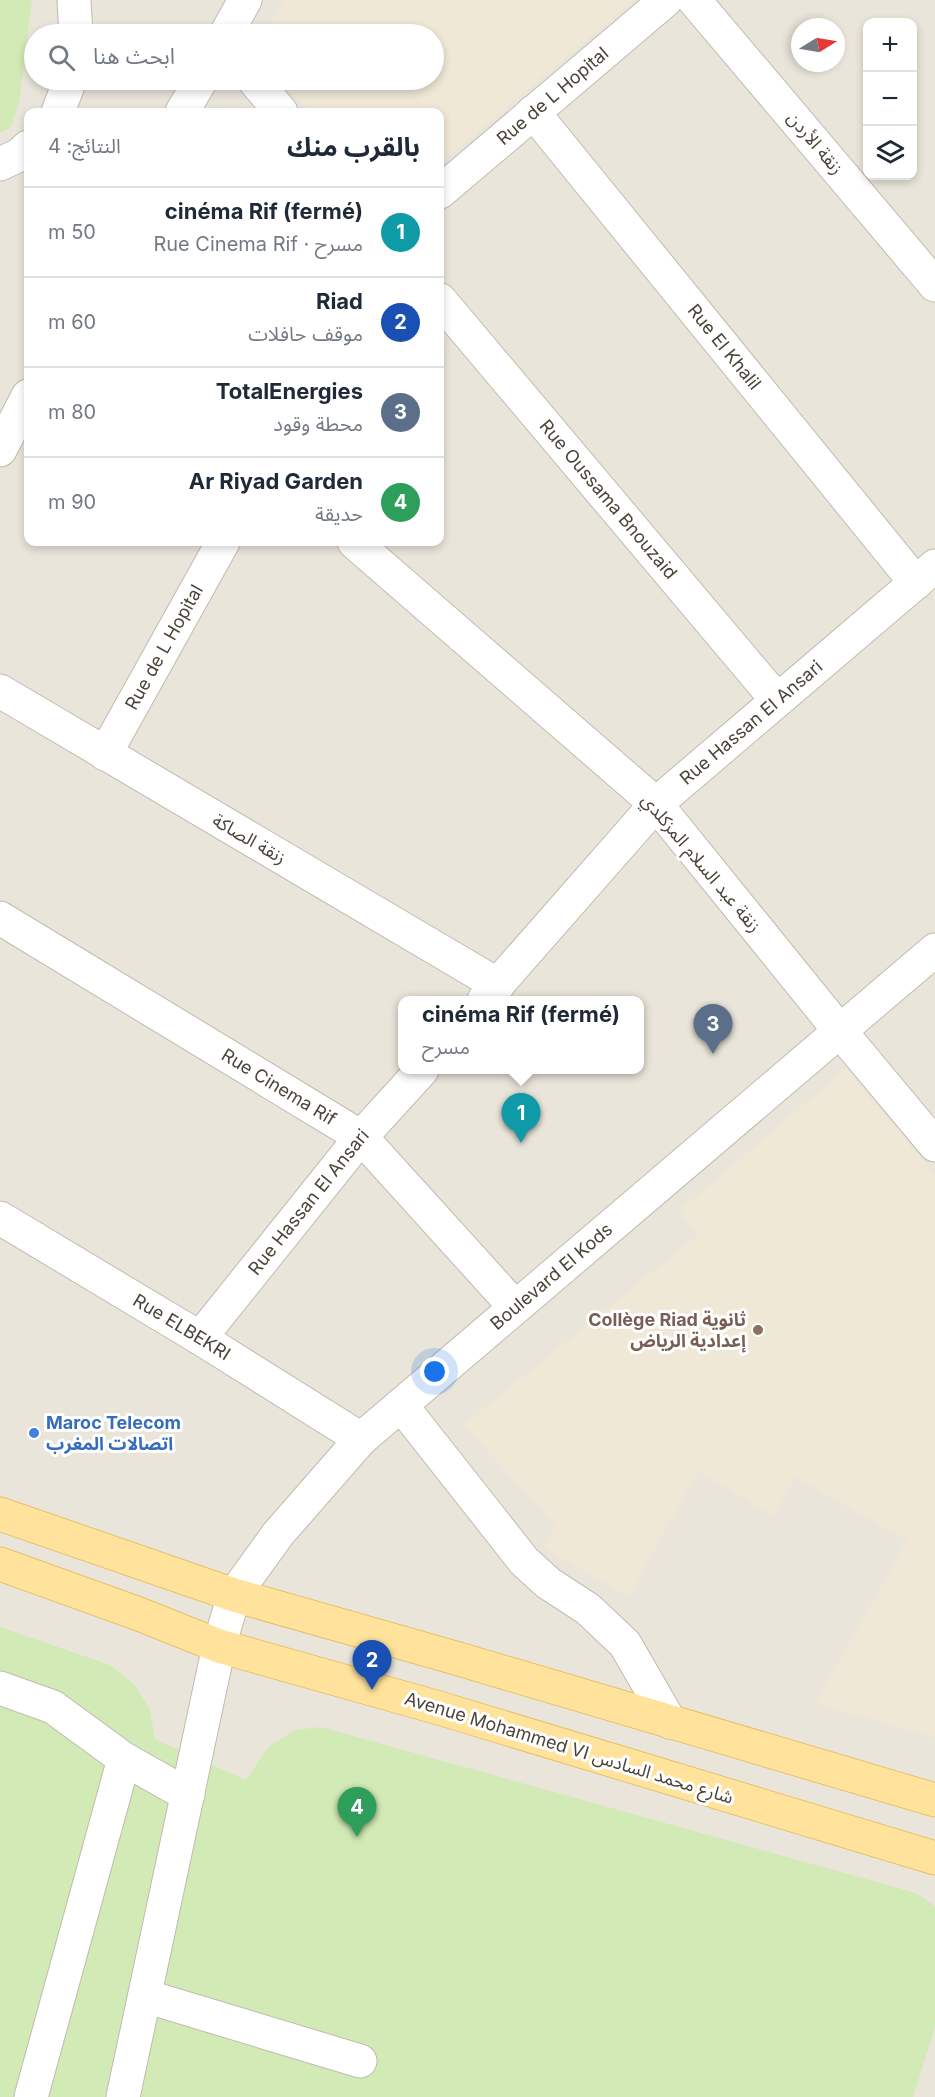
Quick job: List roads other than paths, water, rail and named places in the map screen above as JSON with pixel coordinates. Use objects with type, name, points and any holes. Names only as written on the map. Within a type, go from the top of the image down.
[{"type":"main road","points":[[0,1514],[234,1595],[935,1800]]},
{"type":"main road","name":"Avenue Mohammed VI شارع محمد السادس","points":[[0,1564],[140,1614],[219,1646],[451,1712],[935,1858]]},
{"type":"street","points":[[74,0],[75,24]]},
{"type":"street","points":[[232,24],[245,0]]},
{"type":"street","name":"Rue de L Hopital","points":[[444,189],[666,0]]},
{"type":"street","name":"زنقة الأردن","points":[[694,0],[935,285]]},
{"type":"street","points":[[61,108],[67,90]]},
{"type":"street","points":[[184,108],[195,90]]},
{"type":"street","points":[[262,90],[278,108]]},
{"type":"street","name":"Rue El Khalil","points":[[533,112],[925,574]]},
{"type":"street","points":[[0,164],[24,151]]},
{"type":"street","name":"Rue Oussama Bnouzaid","points":[[444,305],[777,700]]},
{"type":"street","points":[[0,450],[24,404]]},
{"type":"street","name":"Rue de L Hopital","points":[[105,754],[220,546]]},
{"type":"street","name":"زنقة عبد السلام المزكلدي","points":[[359,546],[656,804],[839,1030],[935,1144]]},
{"type":"street","name":"Rue Hassan El Ansari","points":[[491,993],[656,804],[925,574]]},
{"type":"street","name":"زنقة الصاكة","points":[[0,691],[491,993]]},
{"type":"street","name":"Rue Cinema Rif","points":[[0,918],[361,1137],[515,1307]]},
{"type":"street","name":"Boulevard El Kods","points":[[123,2097],[219,1646],[234,1595],[278,1534],[361,1439],[935,950]]},
{"type":"street","name":"Rue Hassan El Ansari","points":[[200,1338],[361,1137],[418,1074]]},
{"type":"street","name":"Rue ELBEKRI","points":[[0,1218],[200,1338],[361,1439]]},
{"type":"street","points":[[400,1406],[524,1561],[548,1583],[588,1609],[625,1644],[670,1722]]},
{"type":"street","points":[[0,1688],[53,1707],[124,1759],[188,1795]]},
{"type":"street","points":[[31,2097],[124,1759]]},
{"type":"street","points":[[146,1996],[360,2061]]},
{"type":"place","name":"TotalEnergies","points":[[713,1054]]},
{"type":"place","name":"cinéma Rif (fermé)","points":[[521,1143]]},
{"type":"place","name":"Collège Riad ثانوية إعدادية الرياض","points":[[758,1330]]},
{"type":"place","name":"Maroc Telecom اتصالات المغرب","points":[[34,1433]]},
{"type":"place","name":"Riad","points":[[372,1690]]},
{"type":"place","name":"Ar Riyad Garden","points":[[357,1837]]}]
